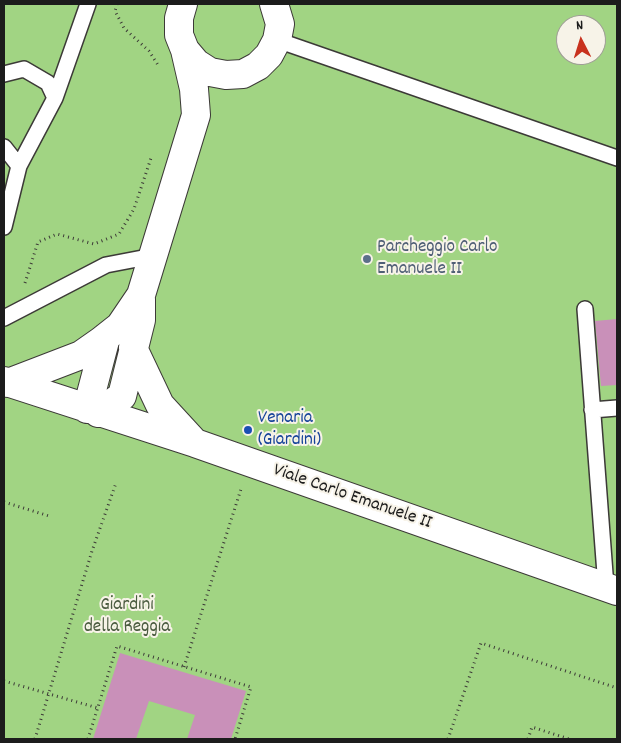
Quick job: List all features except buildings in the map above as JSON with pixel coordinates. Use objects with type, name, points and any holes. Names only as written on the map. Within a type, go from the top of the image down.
[{"type":"street","points":[[6,382],[81,355],[120,326],[141,295],[196,115],[194,89],[185,50],[179,35],[179,18],[183,4]]},
{"type":"street","points":[[196,115],[221,90],[258,66],[270,55],[277,40],[280,24],[274,4]]},
{"type":"street","points":[[185,50],[196,63],[210,72],[226,75],[243,74]]},
{"type":"street","points":[[92,411],[122,396],[141,320],[141,295]]},
{"type":"street","points":[[92,411],[106,337]]},
{"type":"street","points":[[133,348],[160,405],[195,443]]},
{"type":"street","name":"Viale Carlo Emanuele II","points":[[6,382],[195,443],[612,589]]},
{"type":"lane","points":[[4,227],[19,166],[56,98],[88,4]]},
{"type":"lane","points":[[277,40],[617,158]]},
{"type":"lane","points":[[4,74],[24,69],[48,82],[56,98]]},
{"type":"lane","points":[[4,147],[19,166]]},
{"type":"lane","points":[[4,318],[106,265],[153,256]]},
{"type":"lane","points":[[584,309],[592,410],[612,589]]},
{"type":"lane","points":[[592,410],[617,408]]},
{"type":"path","points":[[117,4],[115,11],[124,28],[149,51],[158,66]]},
{"type":"path","points":[[22,292],[38,242],[57,234],[94,244],[119,234],[134,208],[152,153]]},
{"type":"path","points":[[184,667],[250,462]]},
{"type":"path","points":[[35,739],[92,551],[116,483]]},
{"type":"path","points":[[4,502],[49,516]]},
{"type":"path","points":[[448,739],[481,644],[617,688]]},
{"type":"path","points":[[88,739],[118,646],[251,687],[235,739]]},
{"type":"path","points":[[4,681],[98,708]]},
{"type":"path","points":[[528,739],[532,727],[569,739]]},
{"type":"green space","name":"Giardini della Reggia","points":[[4,4],[617,4],[617,739],[4,739]]},
{"type":"place","name":"Parcheggio Carlo Emanuele II","points":[[367,259]]},
{"type":"place","name":"Venaria (Giardini)","points":[[248,430]]}]
